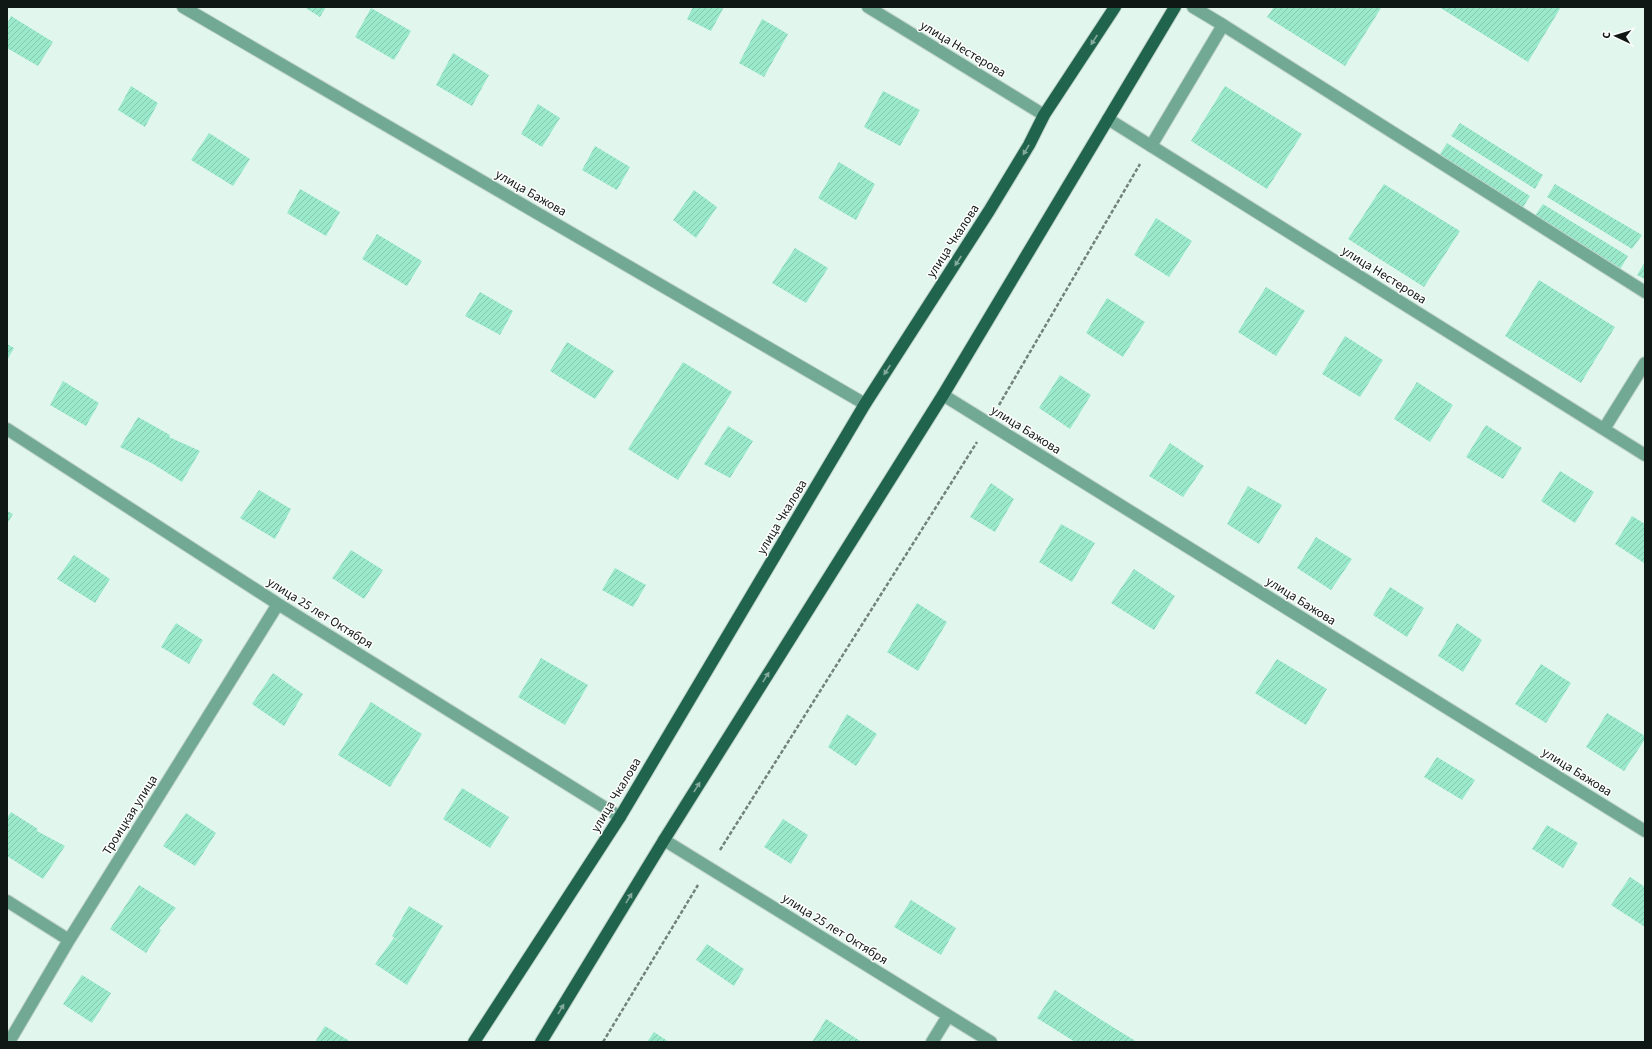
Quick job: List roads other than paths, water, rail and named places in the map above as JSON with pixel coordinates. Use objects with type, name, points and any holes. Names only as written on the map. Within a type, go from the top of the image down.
[{"type":"main road","name":"улица Чкалова","points":[[474,1042],[620,817],[865,404],[990,211],[1029,145],[1044,115],[1115,7]]},
{"type":"main road","points":[[541,1042],[664,840],[943,395],[1175,7]]},
{"type":"street","name":"улица Бажова","points":[[183,7],[865,404]]},
{"type":"street","name":"улица Нестерова","points":[[868,7],[1044,115]]},
{"type":"street","points":[[1193,7],[1645,292]]},
{"type":"street","points":[[1151,146],[1223,25]]},
{"type":"street","name":"улица Нестерова","points":[[1108,120],[1645,455]]},
{"type":"street","points":[[1604,429],[1645,363]]},
{"type":"street","name":"улица Бажова","points":[[943,395],[1645,831]]},
{"type":"street","name":"улица 25 лет Октября","points":[[7,429],[278,604],[620,817]]},
{"type":"street","name":"Троицкая улица","points":[[8,1042],[69,940],[278,604]]},
{"type":"street","name":"улица 25 лет Октября","points":[[664,840],[991,1042]]},
{"type":"street","points":[[7,901],[69,940]]},
{"type":"street","points":[[932,1042],[948,1016]]}]
